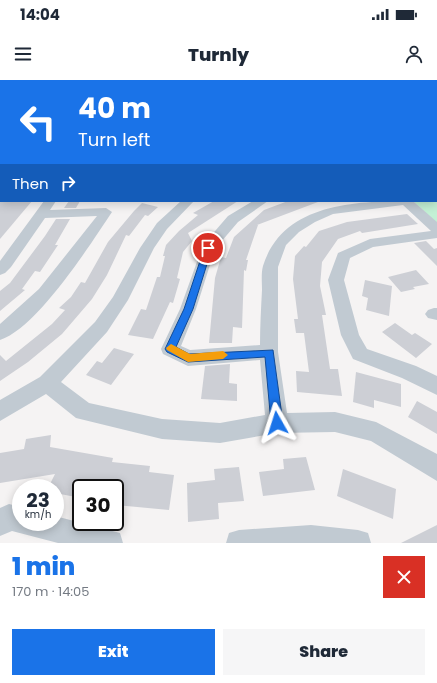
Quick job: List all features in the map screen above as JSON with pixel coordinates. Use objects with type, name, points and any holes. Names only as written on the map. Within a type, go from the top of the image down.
[{"type":"street","points":[[0,270],[22,242],[49,202]]},
{"type":"street","points":[[0,411],[47,383],[101,327],[120,300],[147,248],[162,226],[187,202]]},
{"type":"street","points":[[260,202],[233,219],[208,248],[188,309],[170,349],[188,358],[269,352]]},
{"type":"street","points":[[277,423],[269,352],[270,267],[280,244],[294,228],[310,219],[330,211],[398,202]]},
{"type":"street","points":[[407,202],[437,229]]},
{"type":"street","points":[[0,333],[15,323],[62,274],[106,212],[40,214]]},
{"type":"street","points":[[437,234],[370,243],[343,256],[336,280],[350,335],[360,354],[409,372],[437,386]]},
{"type":"street","points":[[47,383],[84,411],[162,429],[220,433],[277,423],[335,422],[376,432],[425,459],[437,469]]},
{"type":"street","points":[[0,523],[9,517],[12,518]]},
{"type":"street","points":[[63,531],[110,543]]},
{"type":"street","points":[[239,543],[311,538],[358,543]]},
{"type":"green space","points":[[414,202],[437,202],[437,223]]},
{"type":"building","points":[[0,202],[31,202],[0,239]]},
{"type":"building","points":[[68,202],[79,202],[76,208],[64,208]]},
{"type":"building","points":[[212,202],[236,202],[188,233],[192,241],[183,252],[177,278],[180,279],[173,303],[170,302],[153,339],[128,335],[141,309],[146,310],[157,277],[160,277],[166,245],[179,231],[198,215],[193,213]]},
{"type":"building","points":[[285,202],[318,202],[257,225],[246,260],[248,260],[246,271],[244,270],[242,328],[233,327],[232,343],[209,343],[215,278],[221,257],[226,258],[234,237],[264,210]]},
{"type":"building","points":[[142,203],[158,207],[148,216],[145,215],[129,236],[126,235],[107,275],[92,299],[62,334],[28,362],[0,381],[0,355],[6,361],[52,324],[65,310],[59,308],[71,297],[81,282],[85,283],[108,242]]},
{"type":"building","points":[[407,214],[418,224],[362,233],[360,231],[338,239],[322,262],[320,286],[326,315],[322,315],[330,369],[338,369],[342,396],[297,392],[296,371],[309,372],[304,333],[296,333],[294,319],[298,319],[293,279],[295,256],[304,246],[306,247],[319,231],[347,222]]},
{"type":"building","points":[[56,219],[70,219],[55,245],[58,245],[40,272],[35,271],[22,289],[25,290],[0,311],[0,291],[10,283]]},
{"type":"building","points":[[426,241],[434,249],[437,248],[437,266],[414,243]]},
{"type":"building","points":[[416,270],[429,284],[413,287],[415,289],[401,292],[388,277]]},
{"type":"building","points":[[365,280],[392,286],[389,316],[366,310],[368,298],[362,296]]},
{"type":"building","points":[[395,323],[412,335],[415,333],[432,344],[416,358],[382,332]]},
{"type":"building","points":[[114,348],[134,354],[111,385],[86,375],[97,361],[102,363]]},
{"type":"building","points":[[230,364],[229,383],[237,384],[237,401],[201,399],[205,366]]},
{"type":"building","points":[[356,372],[401,384],[401,407],[374,400],[374,408],[353,402]]},
{"type":"building","points":[[417,401],[437,412],[437,434],[408,417]]},
{"type":"building","points":[[51,435],[50,447],[113,458],[112,462],[150,466],[149,472],[174,475],[169,510],[124,506],[124,479],[72,479],[72,496],[64,495],[64,479],[52,479],[55,474],[24,479],[12,479],[12,481],[0,483],[0,453],[24,449],[26,439]]},
{"type":"building","points":[[306,457],[315,490],[263,496],[259,472],[284,469],[283,459]]},
{"type":"building","points":[[239,467],[244,501],[218,503],[219,519],[188,522],[187,483],[215,480],[214,469]]},
{"type":"building","points":[[343,469],[396,489],[393,519],[337,496]]},
{"type":"building","points":[[437,525],[437,543],[401,543]]},
{"type":"slow traffic","points":[[171,348],[170,349],[188,358],[223,355]]},
{"type":"route","points":[[208,248],[188,309],[170,349],[188,358],[225,354],[269,352],[277,423]]}]
